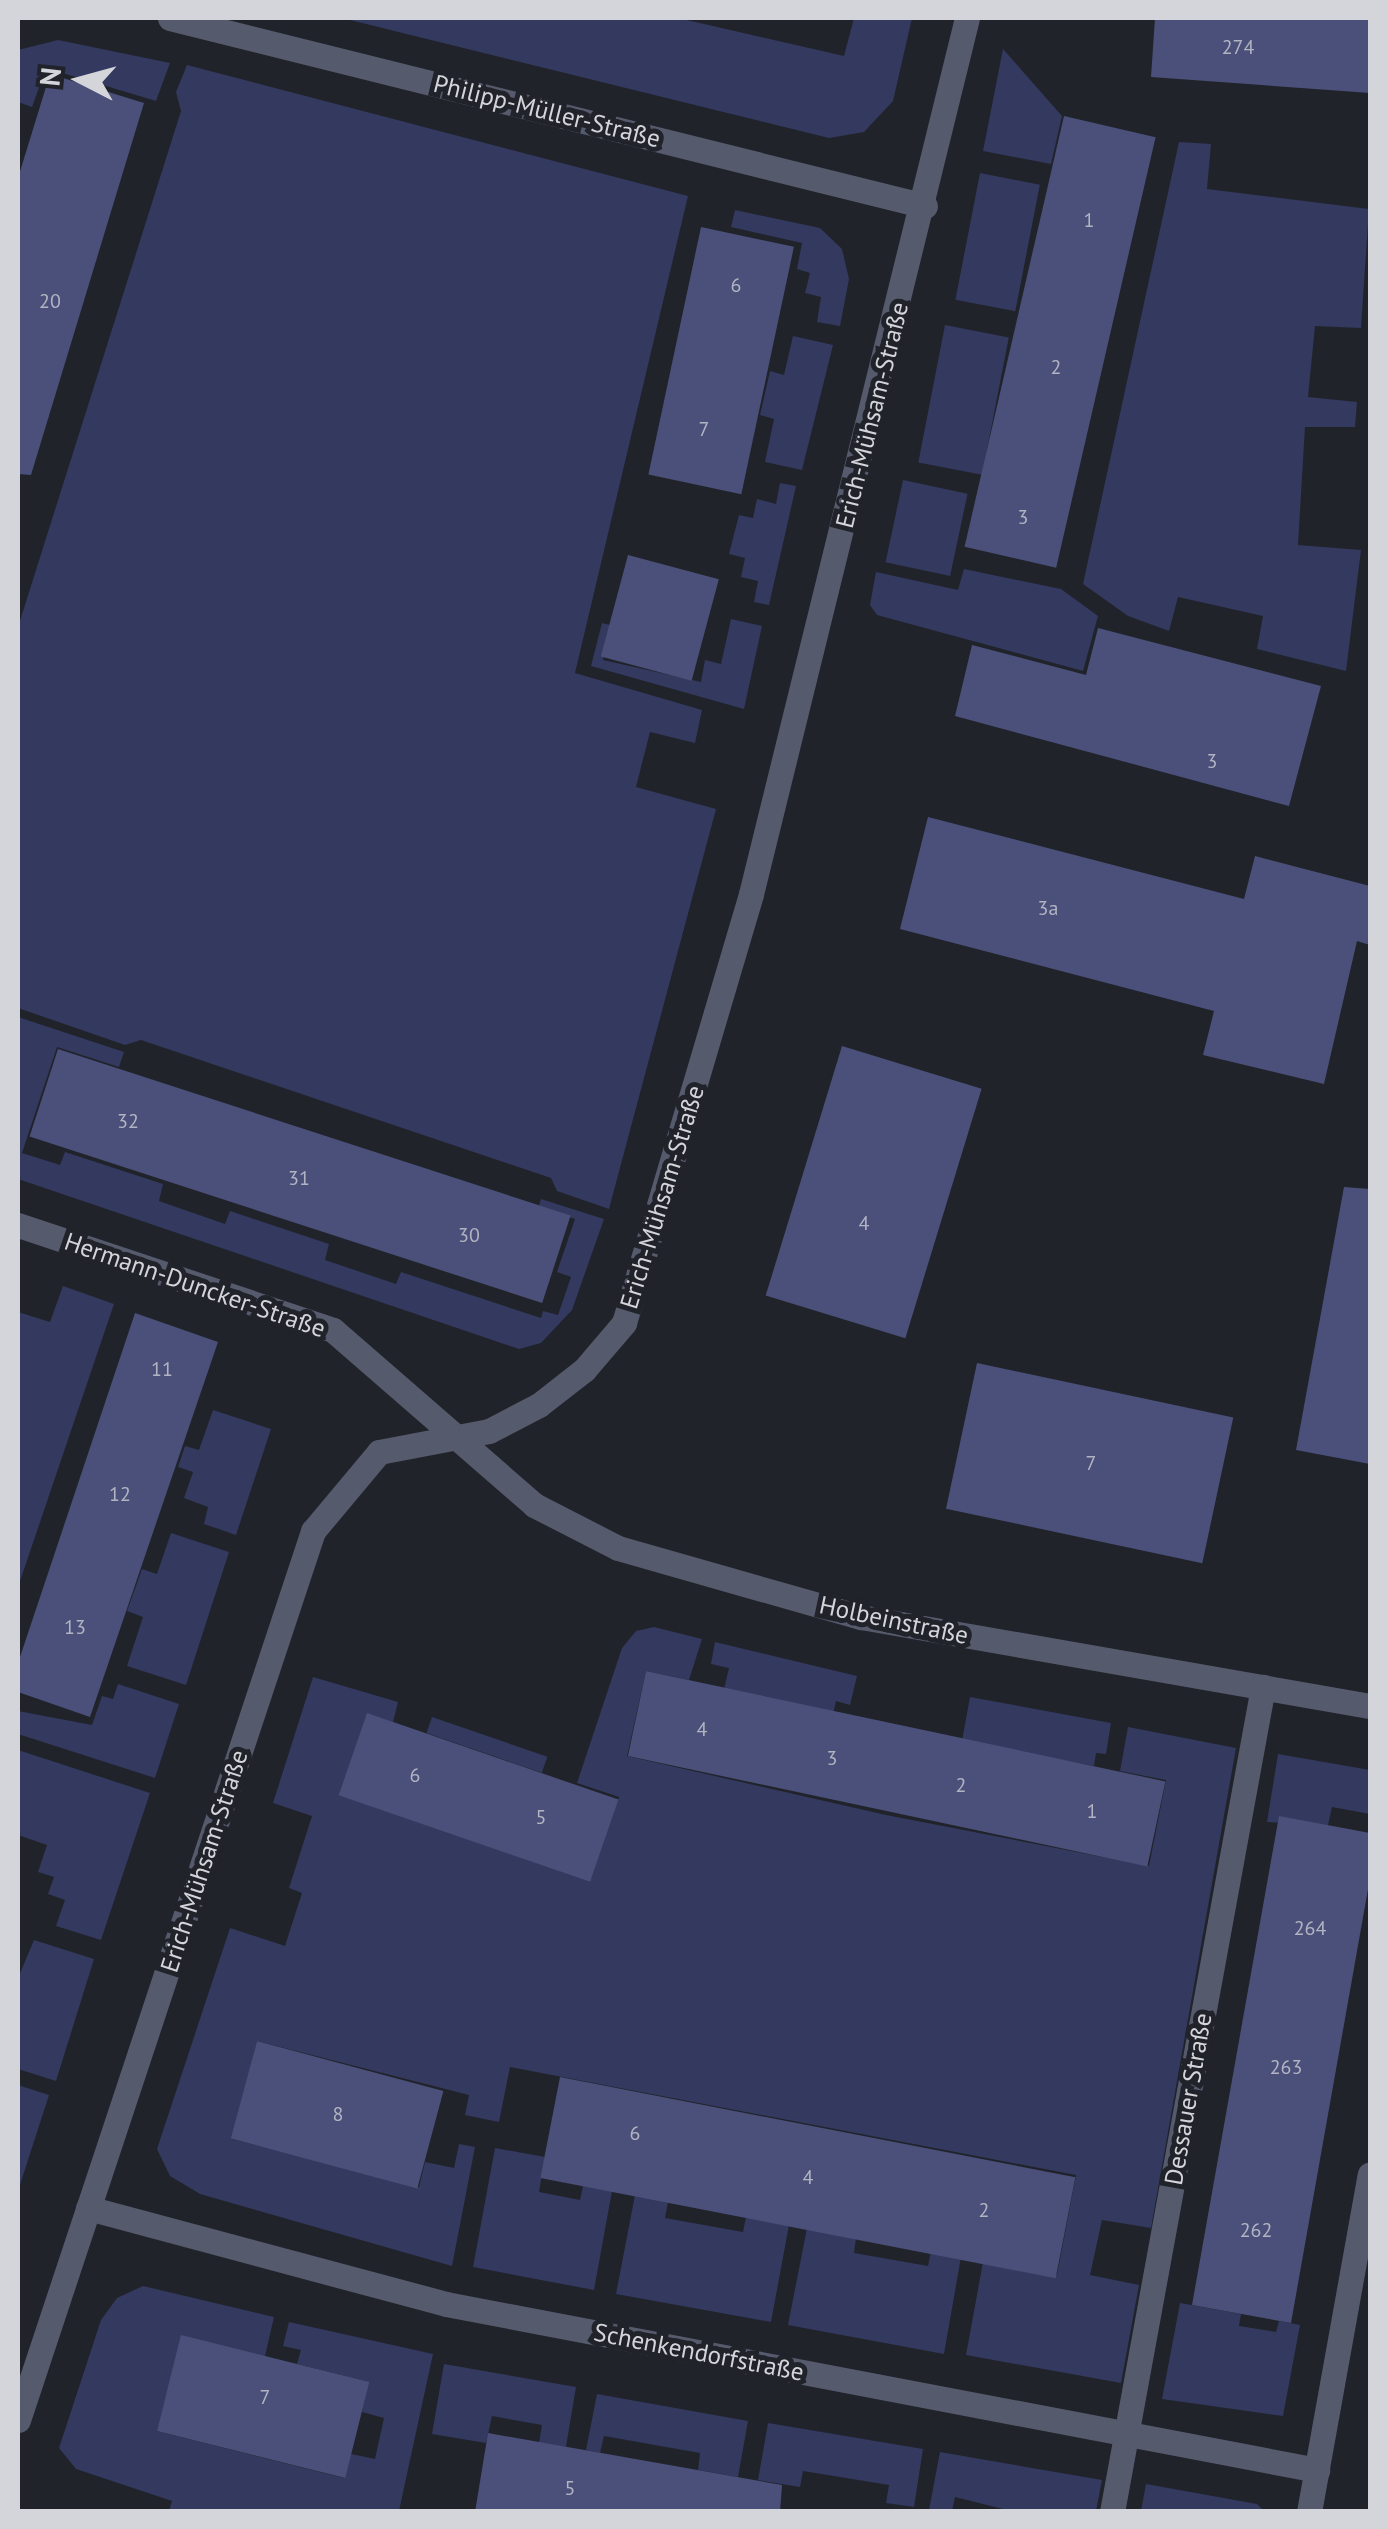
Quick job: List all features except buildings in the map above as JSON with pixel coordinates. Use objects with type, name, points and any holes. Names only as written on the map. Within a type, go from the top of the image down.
[{"type":"street","name":"Philipp-Müller-Straße","points":[[170,18],[924,206]]},
{"type":"street","name":"Erich-Mühsam-Straße","points":[[18,2420],[312,1532],[380,1452],[453,1440],[539,1405],[584,1370],[624,1323],[751,894],[924,206],[967,18]]},
{"type":"street","name":"Hermann-Duncker-Straße","points":[[18,1225],[333,1330],[453,1440]]},
{"type":"street","name":"Holbeinstraße","points":[[453,1440],[576,1530],[662,1563],[862,1617],[1370,1706]]},
{"type":"street","name":"Dessauer Straße","points":[[1112,2512],[1263,1686]]},
{"type":"street","points":[[1309,2512],[1370,2174]]},
{"type":"street","name":"Schenkendorfstraße","points":[[88,2208],[446,2304],[1317,2470]]},
{"type":"shaded area","points":[[342,18],[678,18],[844,56],[854,18],[912,18],[893,101],[864,132],[829,138]]},
{"type":"shaded area","points":[[58,40],[170,63],[156,101],[46,68],[32,107],[18,102],[18,50]]},
{"type":"shaded area","points":[[1003,49],[1062,116],[1051,164],[983,151]]},
{"type":"shaded area","points":[[187,65],[688,196],[575,673],[702,710],[695,743],[650,732],[636,787],[716,809],[609,1209],[557,1191],[551,1178],[141,1040],[125,1045],[18,1008],[18,627],[181,111],[176,92]]},
{"type":"shaded area","points":[[1179,142],[1211,144],[1207,189],[1369,209],[1361,328],[1315,326],[1308,397],[1357,402],[1355,427],[1305,427],[1298,545],[1361,550],[1346,671],[1257,649],[1263,616],[1178,597],[1169,631],[1128,616],[1083,584]]},
{"type":"shaded area","points":[[980,173],[1040,185],[1015,311],[955,300]]},
{"type":"shaded area","points":[[735,210],[820,228],[842,249],[849,279],[840,326],[817,322],[821,297],[805,293],[810,273],[797,269],[802,243],[731,227]]},
{"type":"shaded area","points":[[945,325],[1009,337],[982,475],[918,462]]},
{"type":"shaded area","points":[[793,336],[833,345],[802,470],[765,462],[774,419],[760,415],[770,371],[784,375]]},
{"type":"shaded area","points":[[903,480],[968,494],[950,576],[886,562]]},
{"type":"shaded area","points":[[780,483],[796,486],[769,605],[754,602],[758,581],[741,577],[745,558],[729,554],[739,515],[753,518],[757,499],[776,504]]},
{"type":"shaded area","points":[[964,569],[1061,589],[1098,616],[1083,671],[877,615],[870,605],[876,572],[958,590]]},
{"type":"shaded area","points":[[731,619],[762,626],[744,709],[591,666],[602,623],[610,625],[603,660],[701,682],[705,660],[721,664]]},
{"type":"shaded area","points":[[18,1017],[124,1052],[119,1067],[57,1047],[22,1153],[60,1165],[65,1152],[163,1184],[159,1201],[225,1224],[230,1211],[329,1244],[325,1260],[396,1284],[401,1272],[541,1318],[543,1311],[558,1315],[571,1277],[557,1272],[575,1219],[539,1206],[541,1199],[604,1219],[572,1310],[541,1343],[519,1349],[18,1179]]},
{"type":"shaded area","points":[[63,1286],[114,1304],[18,1587],[18,1312],[50,1322]]},
{"type":"shaded area","points":[[213,1410],[271,1429],[236,1535],[204,1524],[208,1507],[184,1498],[193,1472],[178,1467],[185,1446],[199,1450]]},
{"type":"shaded area","points":[[171,1533],[229,1552],[186,1685],[127,1666],[143,1617],[127,1611],[142,1569],[157,1574]]},
{"type":"shaded area","points":[[654,1627],[702,1639],[689,1680],[646,1671],[627,1756],[886,1815],[1149,1866],[1166,1780],[1120,1771],[1128,1727],[1236,1748],[1151,2228],[1102,2220],[1090,2275],[1139,2285],[1121,2383],[966,2355],[983,2262],[1057,2275],[1076,2175],[510,2067],[499,2122],[465,2115],[469,2095],[257,2041],[232,2139],[419,2187],[425,2162],[454,2168],[459,2144],[475,2147],[452,2266],[200,2194],[170,2176],[157,2149],[230,1928],[285,1946],[302,1893],[289,1888],[312,1816],[273,1803],[313,1677],[398,1702],[393,1722],[367,1714],[340,1795],[591,1879],[619,1797],[577,1783],[622,1648],[636,1631]]},
{"type":"shaded area","points":[[715,1642],[857,1676],[850,1705],[836,1701],[833,1714],[724,1689],[729,1668],[711,1664]]},
{"type":"shaded area","points":[[118,1684],[179,1704],[155,1778],[18,1734],[18,1711],[92,1725],[102,1696],[113,1699]]},
{"type":"shaded area","points":[[970,1697],[1111,1723],[1106,1754],[1096,1753],[1094,1766],[962,1741]]},
{"type":"shaded area","points":[[432,1717],[547,1757],[542,1773],[426,1733]]},
{"type":"shaded area","points":[[18,1750],[150,1793],[101,1940],[56,1926],[65,1900],[48,1894],[54,1877],[38,1872],[47,1845],[18,1835]]},
{"type":"shaded area","points":[[1278,1754],[1370,1770],[1370,1814],[1332,1807],[1328,1825],[1267,1822]]},
{"type":"shaded area","points":[[34,1940],[94,1959],[56,2081],[18,2069],[18,1978]]},
{"type":"shaded area","points":[[18,2085],[49,2095],[18,2191]]},
{"type":"shaded area","points":[[495,2148],[545,2157],[539,2192],[580,2200],[583,2186],[612,2191],[594,2290],[473,2267]]},
{"type":"shaded area","points":[[635,2195],[668,2202],[665,2218],[743,2232],[746,2217],[789,2225],[771,2322],[616,2294]]},
{"type":"shaded area","points":[[807,2228],[856,2238],[854,2253],[928,2266],[931,2251],[961,2257],[944,2354],[788,2325]]},
{"type":"shaded area","points":[[143,2286],[274,2317],[265,2356],[157,2431],[344,2478],[351,2454],[375,2459],[384,2418],[362,2412],[368,2382],[297,2364],[301,2350],[283,2346],[289,2322],[433,2354],[399,2511],[169,2511],[172,2501],[76,2469],[59,2448],[101,2320],[117,2298]]},
{"type":"shaded area","points":[[1180,2303],[1241,2314],[1239,2326],[1276,2332],[1279,2321],[1300,2325],[1283,2416],[1162,2399]]},
{"type":"shaded area","points":[[444,2364],[576,2387],[566,2447],[539,2443],[542,2425],[492,2416],[486,2443],[432,2434]]},
{"type":"shaded area","points":[[597,2394],[748,2421],[738,2477],[698,2470],[700,2453],[604,2436],[600,2453],[586,2450]]},
{"type":"shaded area","points":[[768,2423],[923,2449],[914,2507],[886,2503],[889,2485],[803,2471],[800,2487],[758,2480]]},
{"type":"shaded area","points":[[940,2452],[1102,2480],[1096,2511],[1011,2511],[955,2497],[952,2511],[929,2510]]},
{"type":"shaded area","points":[[1146,2484],[1257,2504],[1264,2511],[1141,2511]]}]
